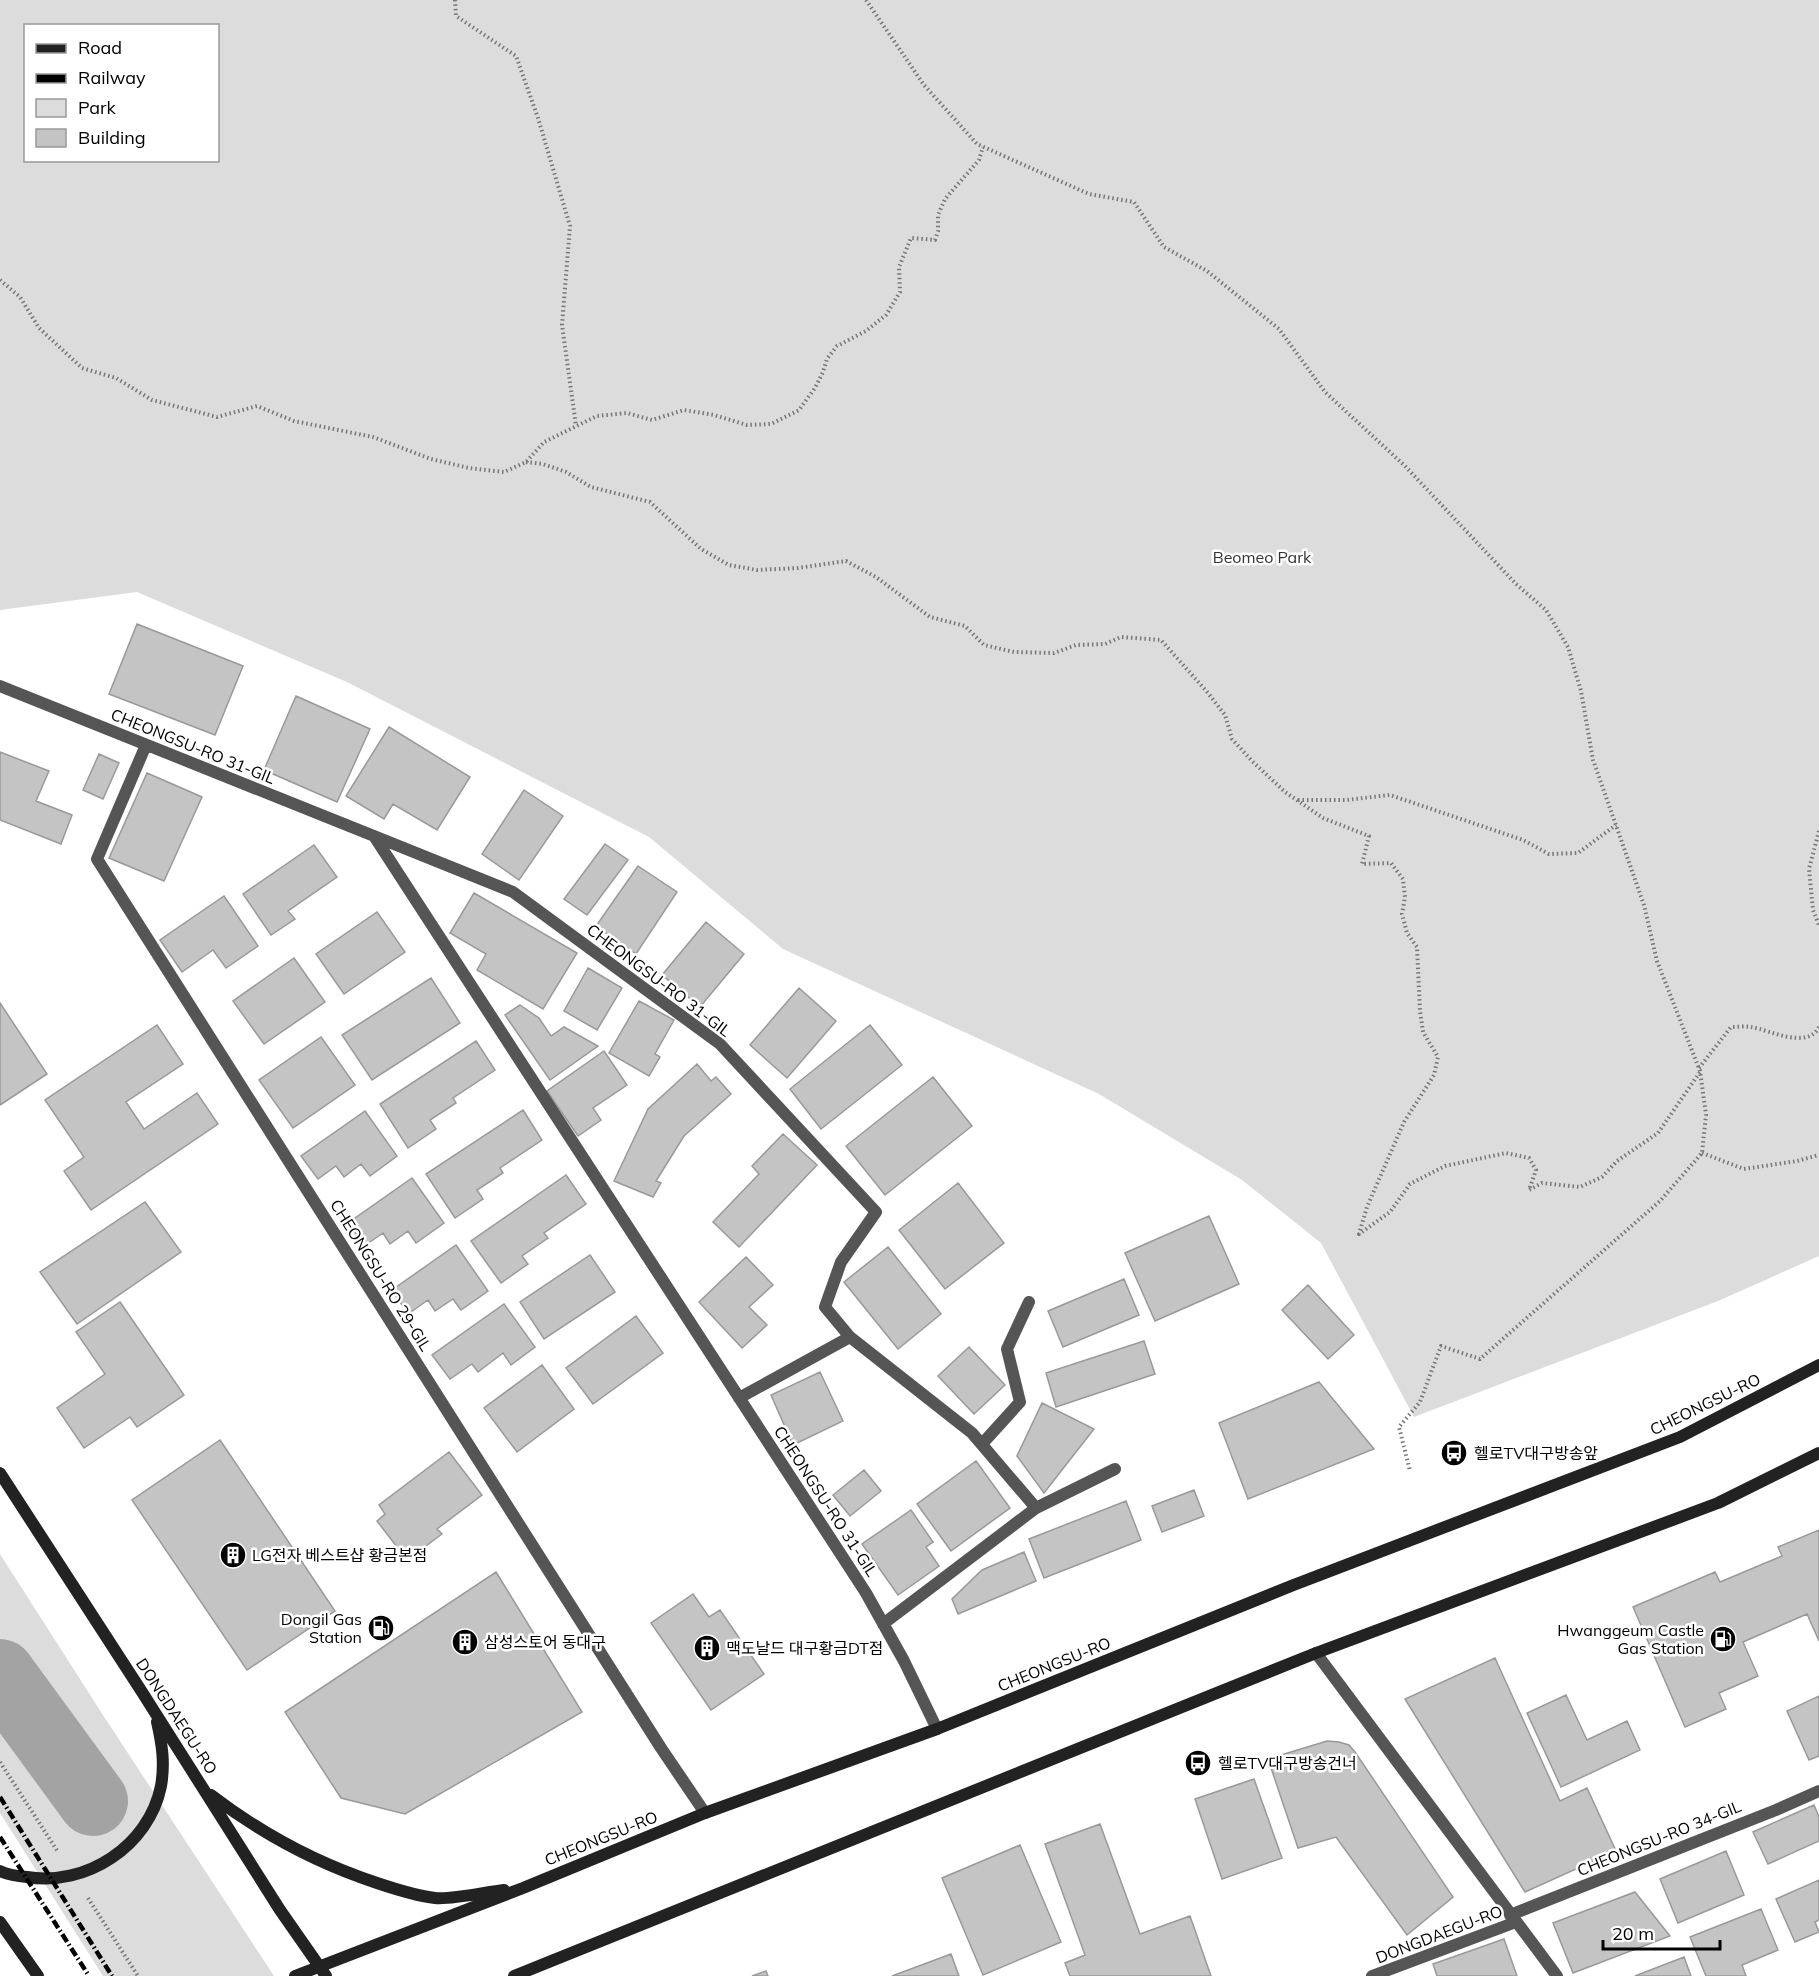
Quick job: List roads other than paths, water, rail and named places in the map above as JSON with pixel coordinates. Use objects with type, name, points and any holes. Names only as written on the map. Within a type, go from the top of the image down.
[{"type":"main road","name":"CHEONGSU-RO","points":[[294,1976],[323,1970],[705,1813],[937,1729],[1280,1591],[1680,1437],[1819,1365]]},
{"type":"main road","points":[[514,1976],[1316,1653],[1718,1503],[1819,1453]]},
{"type":"main road","name":"DONGDAEGU-RO","points":[[0,1473],[280,1910],[323,1970]]},
{"type":"main road","points":[[0,1871],[39,1880],[72,1877],[103,1865],[129,1844],[149,1818],[153,1808],[161,1787],[164,1754],[157,1721],[142,1692]]},
{"type":"main road","points":[[205,1790],[246,1821],[309,1857],[391,1888],[436,1898],[523,1888]]},
{"type":"main road","points":[[0,1922],[38,1976]]},
{"type":"street","name":"CHEONGSU-RO 31-GIL","points":[[0,686],[513,892],[720,1044],[876,1212],[841,1262],[825,1307],[850,1337],[972,1433],[1036,1508]]},
{"type":"street","name":"CHEONGSU-RO 29-GIL","points":[[146,745],[97,858],[661,1748],[705,1813]]},
{"type":"street","name":"CHEONGSU-RO 31-GIL","points":[[374,836],[866,1593],[904,1661],[937,1729]]},
{"type":"street","points":[[981,1444],[1020,1402],[1007,1349],[1029,1302]]},
{"type":"street","points":[[739,1398],[850,1337]]},
{"type":"street","points":[[883,1624],[1036,1508],[1115,1469]]},
{"type":"street","points":[[1316,1653],[1557,1976]]},
{"type":"street","name":"CHEONGSU-RO 34-GIL","points":[[1513,1919],[1819,1791]]},
{"type":"street","name":"DONGDAEGU-RO","points":[[1372,1976],[1513,1919]]},
{"type":"waterway","points":[[0,1674],[93,1801]]},
{"type":"railway","points":[[0,1797],[112,1976]]},
{"type":"railway","points":[[0,1837],[89,1976]]},
{"type":"place","name":"헬로TV대구방송앞","points":[[1454,1453]]},
{"type":"place","name":"LG전자 베스트샵 황금본점","points":[[233,1555]]},
{"type":"place","name":"Dongil Gas Station","points":[[381,1628]]},
{"type":"place","name":"Hwanggeum Castle Gas Station","points":[[1723,1639]]},
{"type":"place","name":"삼성스토어 동대구","points":[[465,1642]]},
{"type":"place","name":"맥도날드 대구황금DT점","points":[[707,1648]]},
{"type":"place","name":"헬로TV대구방송건너","points":[[1198,1763]]},
{"type":"park label","name":"Beomeo Park","points":[[1262,557]]}]
